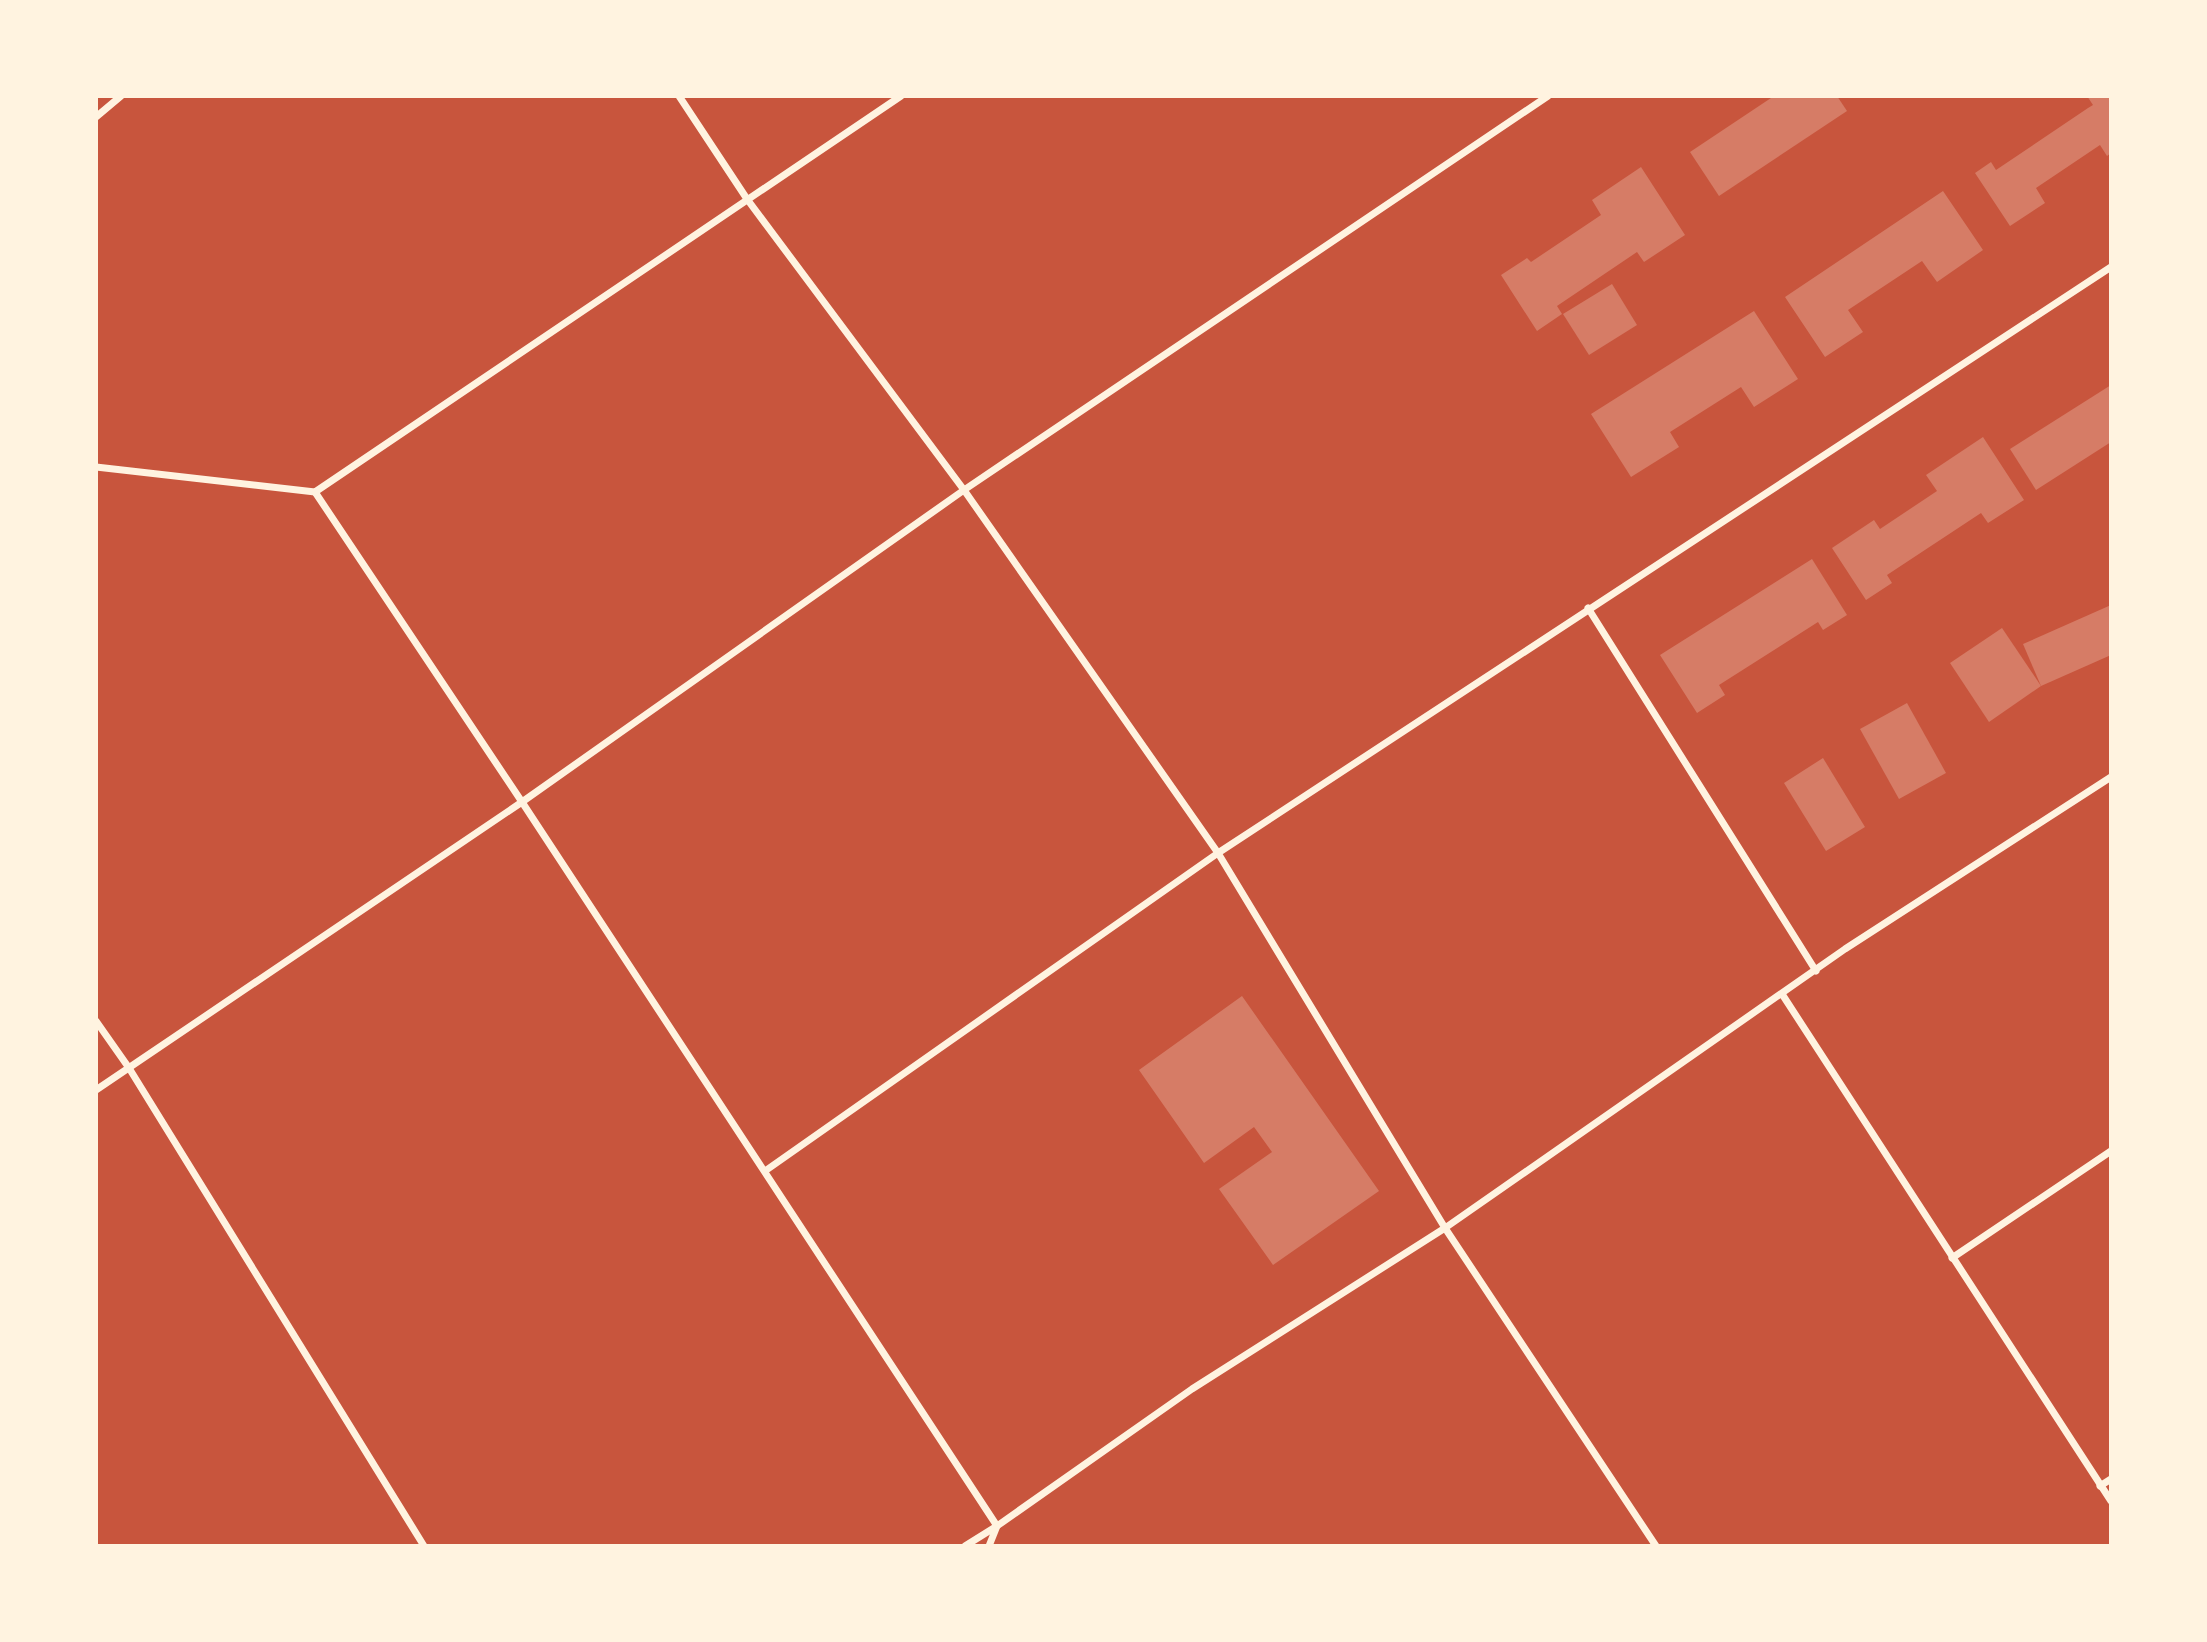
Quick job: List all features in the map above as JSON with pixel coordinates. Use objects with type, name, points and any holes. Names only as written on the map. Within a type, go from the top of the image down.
[{"type":"street","points":[[96,117],[121,96]]},
{"type":"street","points":[[679,96],[747,199],[964,490],[1218,853],[1444,1228],[1656,1546]]},
{"type":"street","points":[[96,467],[315,492],[901,96]]},
{"type":"street","points":[[96,1090],[522,802],[964,490],[1548,96]]},
{"type":"street","points":[[765,1171],[1218,853],[2111,267]]},
{"type":"street","points":[[315,492],[522,802],[997,1526]]},
{"type":"street","points":[[1588,608],[1816,971]]},
{"type":"street","points":[[965,1546],[1192,1389],[1444,1228],[1845,949],[2111,776]]},
{"type":"street","points":[[1782,994],[2111,1502]]},
{"type":"street","points":[[96,1021],[129,1068],[424,1546]]},
{"type":"street","points":[[1952,1258],[2111,1151]]},
{"type":"street","points":[[2100,1486],[2111,1479]]},
{"type":"street","points":[[989,1546],[997,1526]]},
{"type":"building","points":[[1774,96],[1837,96],[1847,111],[1719,196],[1690,152]]},
{"type":"building","points":[[2087,96],[2111,96],[2111,153],[2107,156],[2100,145],[2036,188],[2045,203],[2010,226],[1975,173],[1991,162],[1996,170],[2093,105]]},
{"type":"building","points":[[1641,167],[1685,235],[1644,262],[1637,252],[1557,306],[1562,314],[1537,331],[1501,275],[1527,258],[1531,262],[1601,215],[1592,200]]},
{"type":"building","points":[[1943,191],[1983,250],[1937,282],[1922,261],[1848,310],[1863,332],[1825,357],[1785,297]]},
{"type":"building","points":[[1612,284],[1637,325],[1589,355],[1563,314]]},
{"type":"building","points":[[1754,311],[1798,379],[1754,407],[1741,387],[1670,432],[1679,447],[1631,477],[1591,414]]},
{"type":"building","points":[[2111,385],[2111,442],[2036,490],[2010,449]]},
{"type":"building","points":[[1983,437],[2024,500],[1988,523],[1981,513],[1887,575],[1892,583],[1866,600],[1832,548],[1874,520],[1880,529],[1937,491],[1926,475]]},
{"type":"building","points":[[1812,559],[1847,615],[1823,630],[1818,622],[1719,685],[1725,695],[1697,713],[1660,655]]},
{"type":"building","points":[[2111,605],[2111,655],[2041,686],[2023,644]]},
{"type":"building","points":[[2002,628],[2041,686],[1989,722],[1950,663]]},
{"type":"building","points":[[1907,703],[1946,773],[1899,799],[1860,729]]},
{"type":"building","points":[[1823,758],[1865,827],[1826,851],[1784,783]]},
{"type":"building","points":[[1242,996],[1379,1191],[1273,1265],[1219,1189],[1272,1152],[1254,1127],[1204,1163],[1139,1070]]}]
